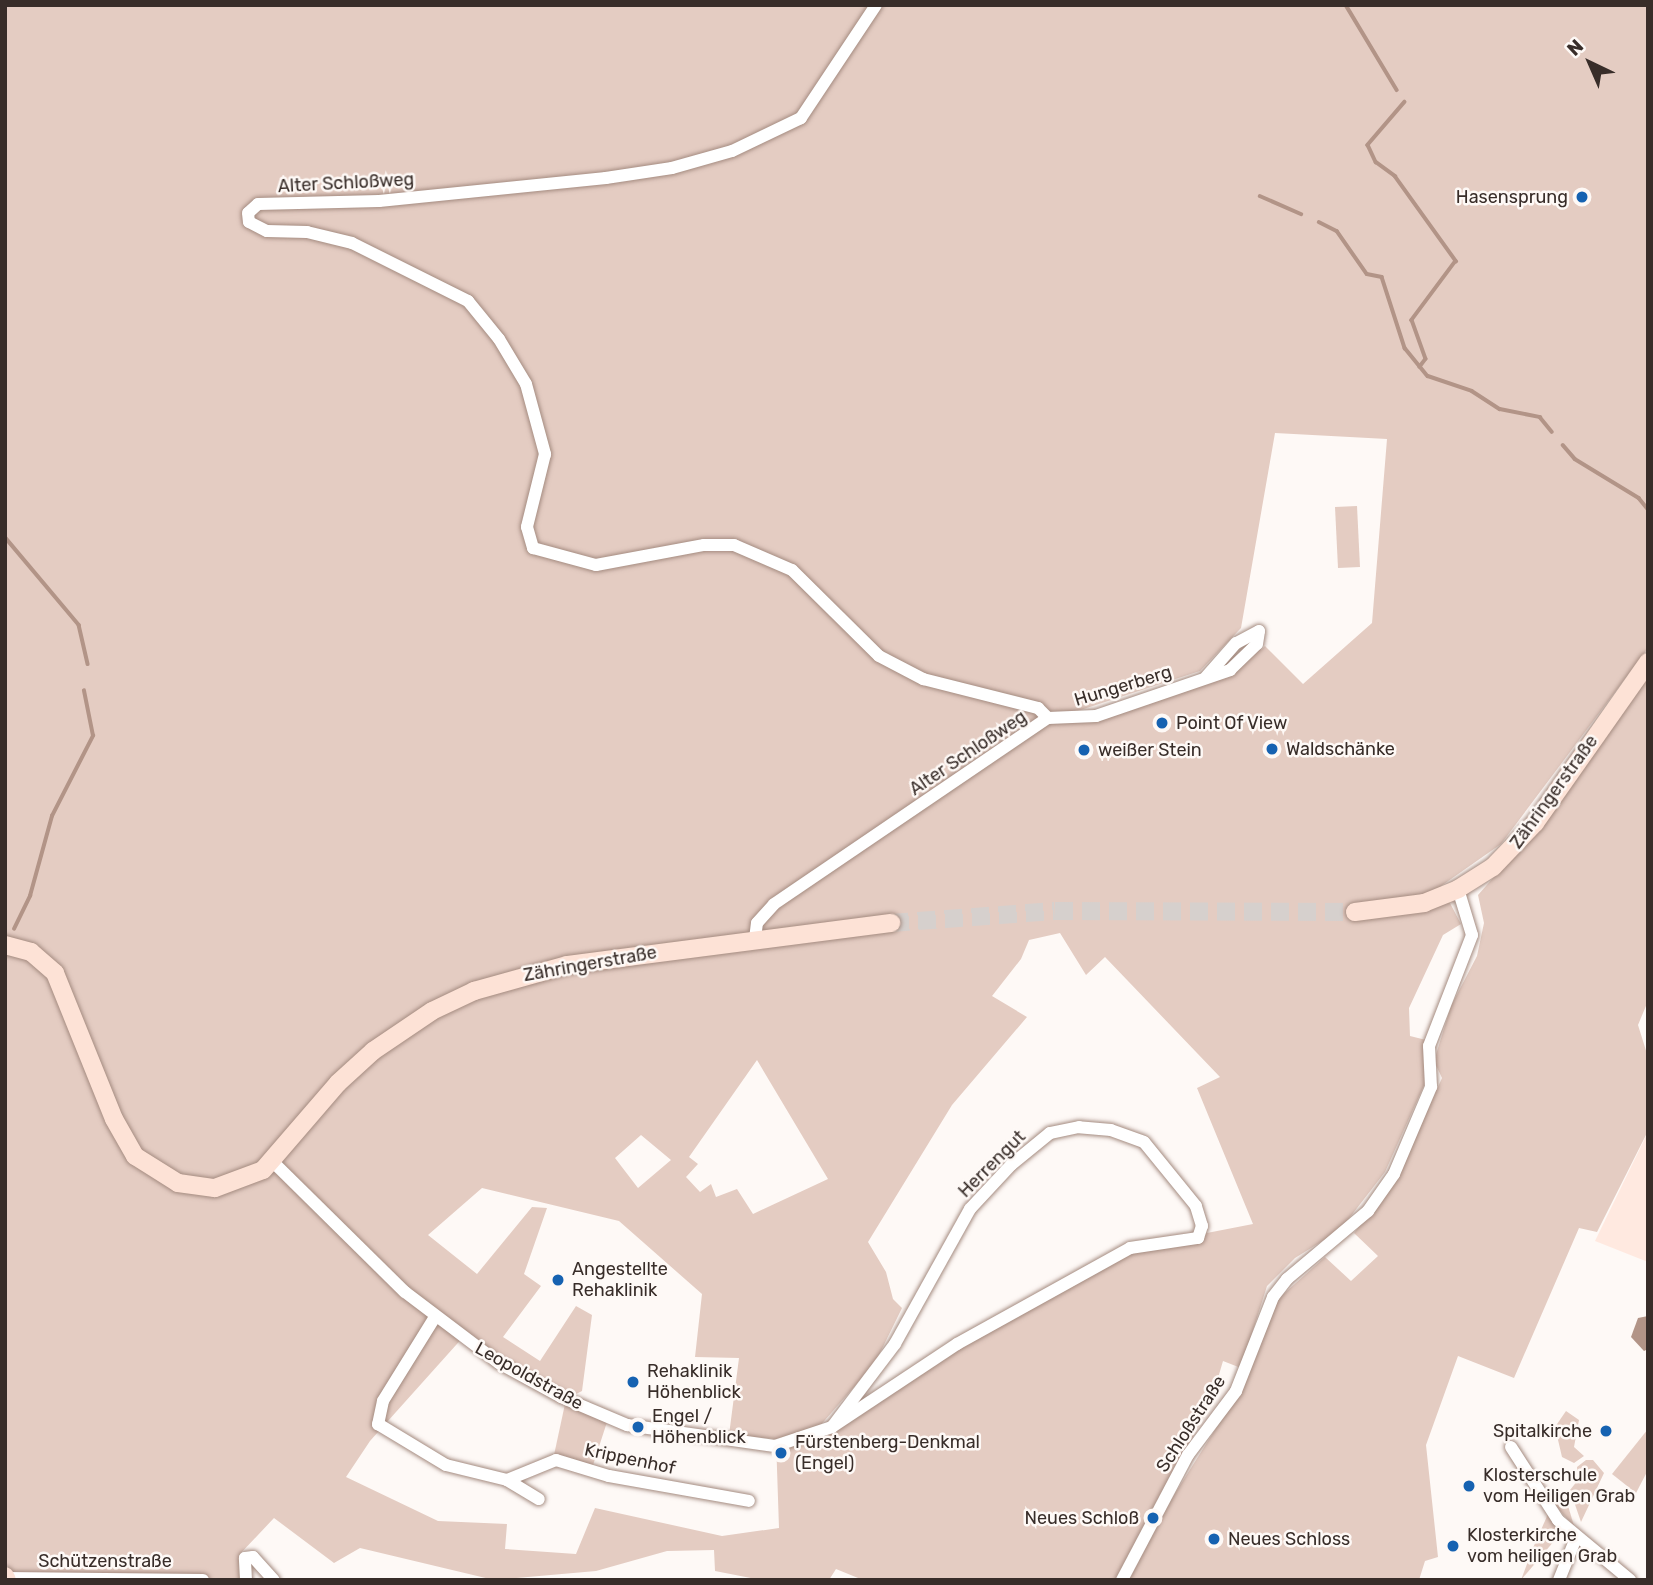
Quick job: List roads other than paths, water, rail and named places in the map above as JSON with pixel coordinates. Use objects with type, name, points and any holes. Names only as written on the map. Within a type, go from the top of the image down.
[{"type":"main road","name":"Zähringerstraße","points":[[1354,912],[1403,908],[1458,889],[1493,867],[1523,838],[1648,662]]},
{"type":"main road","name":"Zähringerstraße","points":[[273,1162],[355,1066],[391,1036],[453,1000],[542,970],[755,939],[891,923]]},
{"type":"main road","points":[[5,945],[31,952],[55,973],[121,1135],[145,1165],[166,1179],[203,1188],[240,1182],[273,1162]]},
{"type":"street","name":"Alter Schloßweg","points":[[755,939],[757,923],[774,904],[1048,718],[1038,708],[923,679],[878,656],[792,570],[734,545],[704,545],[596,565],[533,548],[527,527],[545,454],[526,384],[499,339],[468,301],[352,243],[307,232],[267,231],[249,222],[248,213],[258,204],[379,201],[606,178],[673,168],[732,151],[801,118],[876,5]]},
{"type":"street","name":"Hungerberg","points":[[1048,718],[1096,716],[1206,677]]},
{"type":"street","name":"Schloßstraße","points":[[1122,1580],[1188,1455],[1236,1391],[1273,1297],[1287,1279],[1343,1236],[1394,1174],[1431,1087],[1429,1046],[1472,934],[1458,889]]},
{"type":"street","name":"Herrengut","points":[[832,1427],[891,1350],[970,1209],[1011,1165],[1050,1133],[1079,1127],[1111,1130],[1144,1142],[1184,1188],[1202,1226]]},
{"type":"street","name":"Leopoldstraße","points":[[273,1162],[435,1317],[510,1368],[627,1424],[775,1446],[832,1427],[957,1344],[1088,1269],[1130,1248],[1198,1238],[1202,1226]]},
{"type":"street","points":[[435,1317],[383,1401],[378,1424],[446,1465],[507,1480],[538,1499]]},
{"type":"street","points":[[1511,1447],[1547,1504],[1576,1538],[1630,1580]]},
{"type":"street","name":"Krippenhof","points":[[507,1480],[556,1460],[609,1476],[749,1501]]},
{"type":"street","points":[[1550,1580],[1576,1538]]},
{"type":"street","points":[[246,1580],[245,1558],[253,1558],[274,1580]]},
{"type":"street","points":[[1559,1580],[1563,1562]]},
{"type":"street","name":"Schützenstraße","points":[[6,1578],[203,1580]]},
{"type":"waterway","points":[[1346,5],[1397,90]]},
{"type":"waterway","points":[[1405,102],[1368,145],[1376,162],[1395,176],[1456,261],[1412,320],[1426,359],[1420,367]]},
{"type":"waterway","points":[[1260,196],[1301,214]]},
{"type":"waterway","points":[[1319,222],[1337,231],[1367,274],[1382,277],[1405,348],[1428,376],[1472,391],[1500,409],[1540,417],[1552,432]]},
{"type":"waterway","points":[[1563,445],[1575,459],[1639,498],[1648,509]]},
{"type":"waterway","points":[[5,537],[79,625],[88,664]]},
{"type":"waterway","points":[[14,929],[30,896],[52,816],[93,736],[84,691]]},
{"type":"tunnel","points":[[891,923],[1055,911],[1355,912]]},
{"type":"place","name":"Hasensprung","points":[[1582,197]]},
{"type":"place","name":"Point Of View","points":[[1162,723]]},
{"type":"place","name":"Waldschänke","points":[[1272,749]]},
{"type":"place","name":"weißer Stein","points":[[1084,750]]},
{"type":"place","name":"Angestellte Rehaklinik","points":[[558,1280]]},
{"type":"place","name":"Rehaklinik Höhenblick","points":[[633,1382]]},
{"type":"place","name":"Engel / Höhenblick","points":[[638,1427]]},
{"type":"place","name":"Spitalkirche","points":[[1606,1431]]},
{"type":"place","name":"Fürstenberg-Denkmal (Engel)","points":[[781,1453]]},
{"type":"place","name":"Klosterschule vom Heiligen Grab","points":[[1469,1486]]},
{"type":"place","name":"Neues Schloß","points":[[1153,1518]]},
{"type":"place","name":"Neues Schloss","points":[[1214,1539]]},
{"type":"place","name":"Klosterkirche vom heiligen Grab","points":[[1453,1546]]}]
